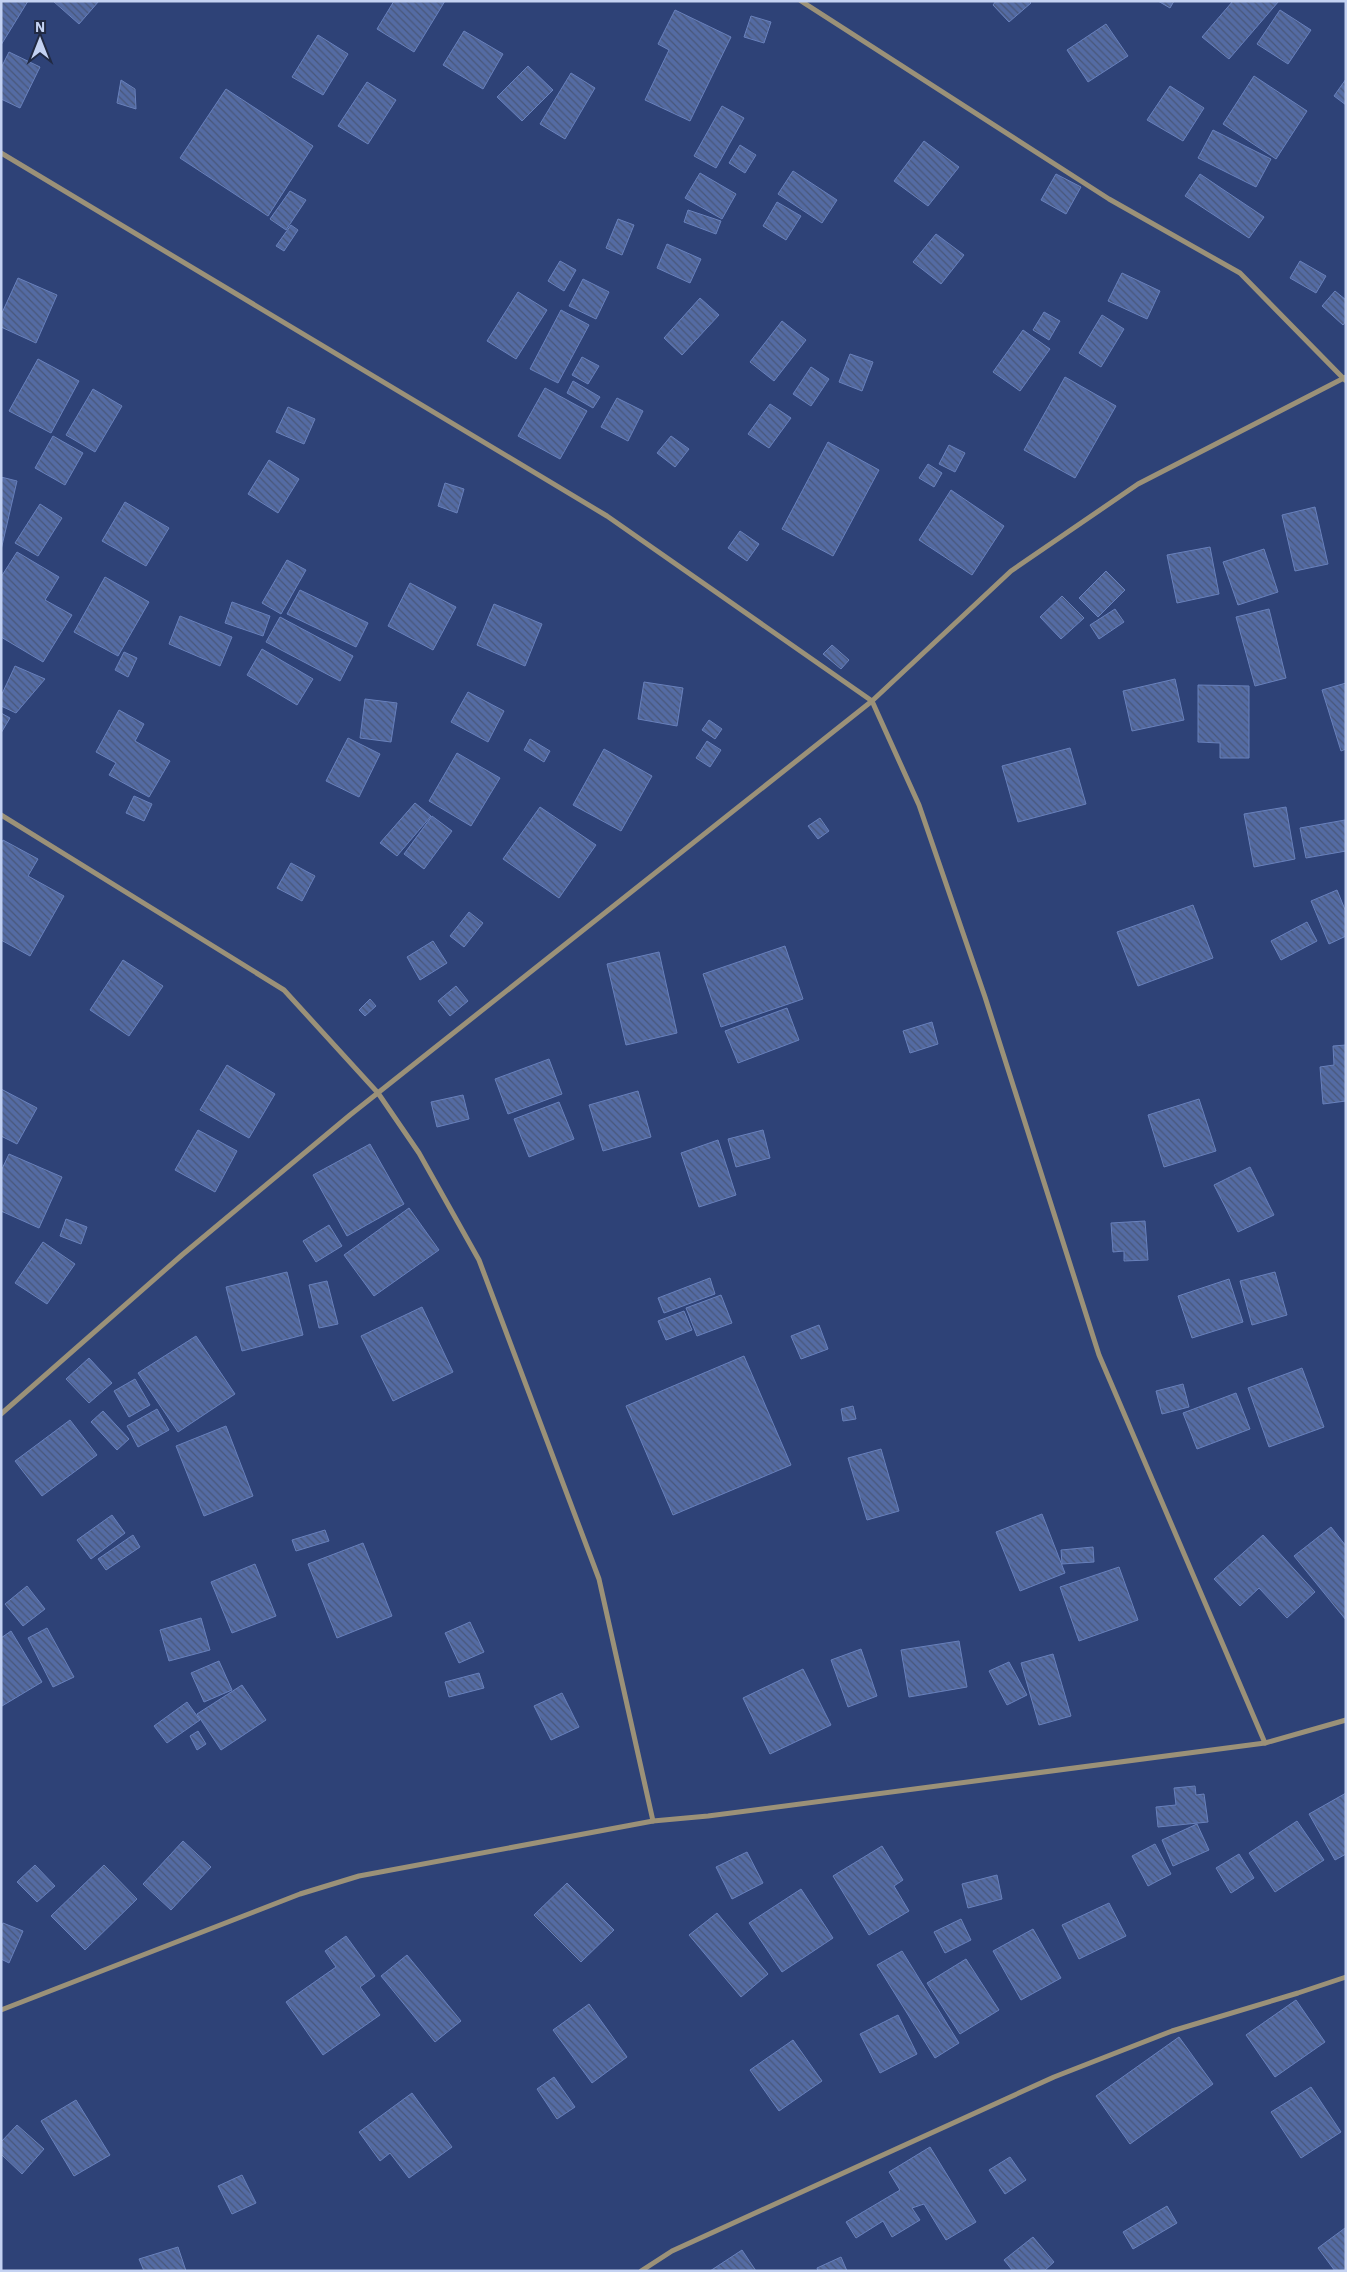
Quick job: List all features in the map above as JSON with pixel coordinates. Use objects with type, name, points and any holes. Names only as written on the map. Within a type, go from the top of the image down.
[{"type":"street","points":[[1,1414],[182,1255],[378,1093],[872,701],[1011,572],[1130,489],[1345,379],[1240,273],[1109,198],[800,1]]},
{"type":"street","points":[[1,153],[606,516],[872,701],[922,814],[985,997],[1099,1354],[1265,1743]]},
{"type":"street","points":[[1,815],[284,990],[378,1093],[428,1169],[479,1260],[599,1579],[653,1821]]},
{"type":"street","points":[[1,2010],[300,1894],[359,1876],[653,1821],[708,1816],[1265,1743],[1346,1720]]},
{"type":"street","points":[[641,2271],[672,2251],[1054,2077],[1172,2030],[1346,1977]]},
{"type":"building","points":[[1,1],[28,1],[1,45]]},
{"type":"building","points":[[53,1],[99,1],[79,24]]},
{"type":"building","points":[[394,1],[445,1],[414,52],[377,29]]},
{"type":"building","points":[[996,1],[1029,1],[1031,3],[1009,22],[993,5]]},
{"type":"building","points":[[1158,1],[1174,1],[1170,8]]},
{"type":"building","points":[[1233,1],[1279,1],[1229,59],[1202,37]]},
{"type":"building","points":[[675,10],[731,37],[690,121],[645,100],[669,50],[658,44]]},
{"type":"building","points":[[1280,10],[1311,30],[1288,64],[1257,44]]},
{"type":"building","points":[[751,16],[771,22],[764,43],[744,37]]},
{"type":"building","points":[[1106,24],[1128,56],[1088,82],[1067,50]]},
{"type":"building","points":[[464,31],[503,54],[483,89],[443,65]]},
{"type":"building","points":[[318,35],[348,54],[323,95],[292,77]]},
{"type":"building","points":[[9,52],[40,67],[20,108],[1,99],[1,68]]},
{"type":"building","points":[[528,66],[553,90],[522,121],[497,97]]},
{"type":"building","points":[[571,73],[595,88],[565,139],[540,124]]},
{"type":"building","points":[[1254,76],[1307,111],[1276,159],[1223,124]]},
{"type":"building","points":[[1346,79],[1346,105],[1334,96]]},
{"type":"building","points":[[121,80],[135,89],[136,109],[117,103]]},
{"type":"building","points":[[367,82],[396,100],[368,144],[338,126]]},
{"type":"building","points":[[1170,86],[1204,108],[1183,141],[1147,120]]},
{"type":"building","points":[[226,89],[313,146],[268,216],[180,158]]},
{"type":"building","points":[[722,106],[744,118],[716,168],[694,156]]},
{"type":"building","points":[[1213,130],[1271,159],[1256,187],[1198,158]]},
{"type":"building","points":[[924,141],[959,167],[928,206],[894,181]]},
{"type":"building","points":[[740,145],[756,155],[745,173],[729,163]]},
{"type":"building","points":[[793,171],[837,200],[822,223],[778,194]]},
{"type":"building","points":[[700,173],[736,194],[722,219],[685,198]]},
{"type":"building","points":[[1056,174],[1081,187],[1066,214],[1041,200]]},
{"type":"building","points":[[1200,174],[1264,217],[1249,238],[1185,196]]},
{"type":"building","points":[[290,191],[306,200],[286,230],[270,219]]},
{"type":"building","points":[[777,202],[801,216],[786,240],[763,226]]},
{"type":"building","points":[[688,210],[721,221],[716,234],[684,222]]},
{"type":"building","points":[[618,219],[634,225],[622,255],[606,248]]},
{"type":"building","points":[[291,225],[298,230],[284,251],[276,246]]},
{"type":"building","points":[[936,234],[964,255],[941,284],[913,262]]},
{"type":"building","points":[[667,244],[701,259],[690,283],[657,268]]},
{"type":"building","points":[[560,261],[576,270],[564,291],[548,281]]},
{"type":"building","points":[[1300,261],[1326,276],[1316,293],[1290,278]]},
{"type":"building","points":[[1122,273],[1160,291],[1147,319],[1108,301]]},
{"type":"building","points":[[18,278],[57,295],[36,343],[1,327],[1,315]]},
{"type":"building","points":[[583,279],[609,292],[596,319],[569,306]]},
{"type":"building","points":[[1335,291],[1346,300],[1346,321],[1343,325],[1322,306]]},
{"type":"building","points":[[518,292],[547,310],[516,359],[487,341]]},
{"type":"building","points":[[700,298],[719,315],[682,355],[664,338]]},
{"type":"building","points":[[561,310],[589,325],[558,383],[530,369]]},
{"type":"building","points":[[1044,312],[1060,321],[1049,340],[1033,330]]},
{"type":"building","points":[[1102,315],[1124,329],[1101,367],[1079,353]]},
{"type":"building","points":[[782,321],[806,340],[774,381],[750,362]]},
{"type":"building","points":[[1023,330],[1050,349],[1020,391],[993,372]]},
{"type":"building","points":[[850,354],[873,362],[862,391],[839,382]]},
{"type":"building","points":[[582,357],[599,366],[588,384],[572,375]]},
{"type":"building","points":[[38,359],[79,381],[51,433],[9,411]]},
{"type":"building","points":[[811,367],[829,379],[811,406],[793,394]]},
{"type":"building","points":[[1065,377],[1116,406],[1075,478],[1024,450]]},
{"type":"building","points":[[573,381],[600,397],[593,408],[567,393]]},
{"type":"building","points":[[545,388],[587,411],[560,459],[518,436]]},
{"type":"building","points":[[93,389],[122,406],[95,452],[66,435]]},
{"type":"building","points":[[617,398],[643,411],[628,441],[601,427]]},
{"type":"building","points":[[770,404],[791,418],[769,448],[748,434]]},
{"type":"building","points":[[288,407],[315,419],[304,444],[276,432]]},
{"type":"building","points":[[53,436],[83,453],[65,485],[35,468]]},
{"type":"building","points":[[671,436],[689,449],[675,467],[657,453]]},
{"type":"building","points":[[828,442],[879,470],[833,556],[782,529]]},
{"type":"building","points":[[949,445],[965,453],[955,472],[939,464]]},
{"type":"building","points":[[269,460],[299,479],[278,513],[248,494]]},
{"type":"building","points":[[928,464],[942,473],[934,487],[919,478]]},
{"type":"building","points":[[1,477],[17,481],[1,550]]},
{"type":"building","points":[[445,483],[464,489],[457,513],[438,506]]},
{"type":"building","points":[[951,490],[1004,526],[972,575],[919,540]]},
{"type":"building","points":[[125,502],[169,528],[146,566],[102,541]]},
{"type":"building","points":[[40,504],[62,518],[38,556],[15,543]]},
{"type":"building","points":[[1315,507],[1328,564],[1295,571],[1282,515]]},
{"type":"building","points":[[740,531],[759,544],[747,561],[728,548]]},
{"type":"building","points":[[1210,547],[1219,594],[1177,603],[1167,555]]},
{"type":"building","points":[[1264,549],[1278,592],[1238,605],[1223,562]]},
{"type":"building","points":[[17,552],[59,577],[45,600],[72,615],[43,662],[1,637],[1,577]]},
{"type":"building","points":[[287,560],[306,570],[281,614],[262,603]]},
{"type":"building","points":[[1106,571],[1125,590],[1098,617],[1079,598]]},
{"type":"building","points":[[105,577],[149,602],[118,656],[74,632]]},
{"type":"building","points":[[410,583],[456,607],[433,650],[388,626]]},
{"type":"building","points":[[300,590],[368,623],[356,647],[287,614]]},
{"type":"building","points":[[1062,596],[1084,618],[1061,639],[1040,617]]},
{"type":"building","points":[[232,602],[270,616],[263,636],[225,623]]},
{"type":"building","points":[[494,604],[542,624],[525,666],[477,645]]},
{"type":"building","points":[[1115,609],[1124,622],[1099,639],[1090,625]]},
{"type":"building","points":[[1269,609],[1286,678],[1255,686],[1236,617]]},
{"type":"building","points":[[180,616],[232,637],[220,666],[169,644]]},
{"type":"building","points":[[280,617],[353,656],[340,681],[266,642]]},
{"type":"building","points":[[832,645],[849,660],[841,669],[823,654]]},
{"type":"building","points":[[262,649],[313,679],[297,705],[247,675]]},
{"type":"building","points":[[124,652],[137,658],[128,677],[115,670]]},
{"type":"building","points":[[15,666],[45,679],[16,713],[1,706],[1,696]]},
{"type":"building","points":[[1175,679],[1184,720],[1132,731],[1123,691]]},
{"type":"building","points":[[644,682],[683,688],[677,726],[638,719]]},
{"type":"building","points":[[1346,683],[1346,749],[1341,751],[1322,690]]},
{"type":"building","points":[[1198,685],[1249,686],[1249,758],[1220,758],[1220,743],[1198,742]]},
{"type":"building","points":[[468,692],[504,711],[488,742],[451,722]]},
{"type":"building","points":[[365,699],[397,703],[391,742],[360,738]]},
{"type":"building","points":[[119,710],[144,724],[135,741],[170,761],[149,797],[109,775],[116,763],[96,752]]},
{"type":"building","points":[[1,713],[10,718],[1,733]]},
{"type":"building","points":[[709,720],[722,729],[715,739],[702,730]]},
{"type":"building","points":[[348,738],[380,754],[359,797],[326,781]]},
{"type":"building","points":[[530,739],[550,751],[544,762],[524,750]]},
{"type":"building","points":[[707,741],[721,750],[710,767],[696,758]]},
{"type":"building","points":[[1070,748],[1086,804],[1018,822],[1002,766]]},
{"type":"building","points":[[604,749],[652,776],[621,831],[573,805]]},
{"type":"building","points":[[457,753],[500,778],[471,826],[429,801]]},
{"type":"building","points":[[134,796],[152,804],[144,821],[126,813]]},
{"type":"building","points":[[415,803],[431,816],[397,856],[380,843]]},
{"type":"building","points":[[540,807],[596,845],[559,898],[503,859]]},
{"type":"building","points":[[1286,807],[1295,859],[1254,867],[1244,814]]},
{"type":"building","points":[[432,816],[452,831],[424,869],[404,854]]},
{"type":"building","points":[[820,818],[829,831],[818,839],[808,826]]},
{"type":"building","points":[[1345,820],[1346,851],[1306,858],[1300,828]]},
{"type":"building","points":[[3,840],[38,859],[28,876],[64,896],[30,956],[1,940],[1,844]]},
{"type":"building","points":[[291,863],[315,876],[302,901],[277,888]]},
{"type":"building","points":[[1337,890],[1346,912],[1346,936],[1329,944],[1311,901]]},
{"type":"building","points":[[1193,905],[1213,958],[1138,986],[1117,932]]},
{"type":"building","points":[[469,912],[483,923],[464,947],[450,936]]},
{"type":"building","points":[[1307,922],[1317,941],[1281,960],[1271,941]]},
{"type":"building","points":[[433,941],[447,963],[420,980],[407,957]]},
{"type":"building","points":[[785,946],[803,999],[721,1027],[703,974]]},
{"type":"building","points":[[659,952],[677,1033],[626,1045],[607,964]]},
{"type":"building","points":[[123,960],[163,986],[129,1036],[90,1010]]},
{"type":"building","points":[[456,986],[468,1001],[450,1016],[438,1001]]},
{"type":"building","points":[[370,999],[376,1006],[365,1016],[359,1010]]},
{"type":"building","points":[[787,1008],[799,1040],[738,1063],[725,1031]]},
{"type":"building","points":[[932,1022],[938,1044],[910,1053],[903,1031]]},
{"type":"building","points":[[1346,1045],[1346,1101],[1323,1104],[1320,1067],[1334,1065],[1333,1046]]},
{"type":"building","points":[[549,1059],[562,1094],[508,1114],[495,1079]]},
{"type":"building","points":[[227,1065],[275,1094],[249,1138],[200,1110]]},
{"type":"building","points":[[1,1089],[37,1108],[17,1144],[1,1136]]},
{"type":"building","points":[[638,1091],[651,1137],[603,1151],[589,1105]]},
{"type":"building","points":[[463,1095],[469,1119],[437,1127],[431,1102]]},
{"type":"building","points":[[1199,1099],[1216,1151],[1164,1167],[1148,1115]]},
{"type":"building","points":[[559,1102],[574,1139],[529,1157],[514,1119]]},
{"type":"building","points":[[198,1130],[237,1151],[215,1192],[175,1170]]},
{"type":"building","points":[[763,1130],[770,1158],[736,1167],[728,1139]]},
{"type":"building","points":[[718,1140],[736,1195],[699,1207],[681,1153]]},
{"type":"building","points":[[370,1144],[404,1204],[347,1236],[313,1175]]},
{"type":"building","points":[[9,1154],[62,1177],[39,1228],[1,1211],[1,1171]]},
{"type":"building","points":[[1250,1167],[1274,1215],[1238,1232],[1214,1185]]},
{"type":"building","points":[[409,1208],[439,1250],[374,1296],[344,1255]]},
{"type":"building","points":[[66,1219],[87,1227],[81,1244],[60,1236]]},
{"type":"building","points":[[1145,1221],[1148,1260],[1124,1261],[1124,1251],[1113,1252],[1111,1223]]},
{"type":"building","points":[[329,1225],[342,1246],[316,1262],[303,1241]]},
{"type":"building","points":[[43,1242],[75,1264],[47,1304],[15,1283]]},
{"type":"building","points":[[287,1272],[303,1335],[242,1351],[226,1287]]},
{"type":"building","points":[[1275,1272],[1287,1315],[1252,1325],[1240,1281]]},
{"type":"building","points":[[710,1278],[715,1294],[664,1313],[658,1298]]},
{"type":"building","points":[[1229,1279],[1243,1322],[1192,1338],[1178,1296]]},
{"type":"building","points":[[327,1281],[338,1324],[319,1328],[309,1285]]},
{"type":"building","points":[[721,1295],[732,1323],[697,1336],[686,1308]]},
{"type":"building","points":[[422,1307],[453,1372],[393,1401],[361,1336]]},
{"type":"building","points":[[684,1311],[692,1330],[666,1340],[658,1321]]},
{"type":"building","points":[[819,1325],[828,1349],[801,1359],[791,1336]]},
{"type":"building","points":[[196,1336],[235,1394],[178,1432],[138,1373]]},
{"type":"building","points":[[744,1356],[791,1465],[673,1515],[626,1406]]},
{"type":"building","points":[[89,1358],[112,1383],[89,1403],[66,1379]]},
{"type":"building","points":[[1302,1368],[1324,1427],[1269,1447],[1248,1388]]},
{"type":"building","points":[[135,1379],[150,1405],[129,1417],[114,1391]]},
{"type":"building","points":[[1183,1384],[1189,1407],[1162,1414],[1156,1391]]},
{"type":"building","points":[[1236,1393],[1250,1429],[1197,1449],[1183,1413]]},
{"type":"building","points":[[853,1406],[856,1419],[843,1421],[841,1409]]},
{"type":"building","points":[[157,1409],[169,1430],[138,1447],[127,1426]]},
{"type":"building","points":[[103,1411],[129,1439],[117,1450],[91,1422]]},
{"type":"building","points":[[70,1420],[97,1455],[42,1496],[15,1461]]},
{"type":"building","points":[[226,1426],[253,1496],[204,1516],[176,1446]]},
{"type":"building","points":[[881,1449],[899,1511],[867,1520],[848,1458]]},
{"type":"building","points":[[1042,1514],[1065,1573],[1020,1591],[996,1532]]},
{"type":"building","points":[[112,1515],[125,1533],[91,1559],[77,1540]]},
{"type":"building","points":[[1331,1527],[1346,1546],[1346,1620],[1294,1556]]},
{"type":"building","points":[[325,1530],[329,1541],[296,1551],[292,1540]]},
{"type":"building","points":[[133,1535],[140,1547],[106,1570],[98,1559]]},
{"type":"building","points":[[1263,1535],[1315,1592],[1287,1618],[1259,1588],[1240,1606],[1214,1579]]},
{"type":"building","points":[[363,1543],[392,1616],[337,1638],[308,1564]]},
{"type":"building","points":[[1093,1547],[1094,1562],[1062,1564],[1061,1550]]},
{"type":"building","points":[[255,1564],[276,1616],[232,1633],[211,1582]]},
{"type":"building","points":[[1119,1567],[1138,1620],[1079,1641],[1060,1587]]},
{"type":"building","points":[[27,1586],[45,1609],[23,1626],[5,1604]]},
{"type":"building","points":[[201,1618],[210,1650],[169,1661],[160,1630]]},
{"type":"building","points":[[470,1622],[484,1652],[459,1663],[445,1633]]},
{"type":"building","points":[[47,1628],[74,1677],[53,1687],[28,1638]]},
{"type":"building","points":[[11,1631],[42,1682],[2,1706],[1,1638]]},
{"type":"building","points":[[959,1641],[967,1687],[909,1697],[901,1650]]},
{"type":"building","points":[[861,1649],[877,1696],[848,1707],[831,1660]]},
{"type":"building","points":[[1053,1654],[1071,1716],[1039,1725],[1021,1663]]},
{"type":"building","points":[[219,1661],[232,1690],[204,1702],[191,1673]]},
{"type":"building","points":[[1009,1662],[1027,1695],[1007,1705],[989,1671]]},
{"type":"building","points":[[803,1669],[831,1725],[770,1754],[743,1698]]},
{"type":"building","points":[[479,1673],[484,1688],[449,1697],[445,1682]]},
{"type":"building","points":[[242,1685],[266,1720],[221,1750],[197,1714]]},
{"type":"building","points":[[562,1693],[579,1727],[551,1740],[534,1706]]},
{"type":"building","points":[[187,1702],[200,1720],[167,1743],[154,1726]]},
{"type":"building","points":[[198,1731],[206,1744],[197,1750],[190,1736]]},
{"type":"building","points":[[1195,1786],[1196,1795],[1204,1794],[1208,1822],[1158,1827],[1156,1807],[1176,1805],[1174,1788]]},
{"type":"building","points":[[1346,1793],[1346,1854],[1335,1860],[1309,1814]]},
{"type":"building","points":[[1297,1821],[1324,1860],[1275,1892],[1249,1853]]},
{"type":"building","points":[[1197,1824],[1209,1850],[1173,1866],[1162,1840]]},
{"type":"building","points":[[183,1841],[211,1867],[171,1910],[143,1884]]},
{"type":"building","points":[[1155,1844],[1171,1874],[1148,1886],[1132,1856]]},
{"type":"building","points":[[882,1846],[903,1880],[894,1886],[909,1911],[869,1935],[833,1876]]},
{"type":"building","points":[[747,1852],[763,1883],[732,1899],[716,1867]]},
{"type":"building","points":[[1239,1854],[1254,1878],[1231,1893],[1216,1868]]},
{"type":"building","points":[[35,1865],[55,1886],[37,1902],[17,1882]]},
{"type":"building","points":[[104,1865],[137,1899],[85,1950],[51,1916]]},
{"type":"building","points":[[997,1875],[1002,1899],[968,1908],[962,1884]]},
{"type":"building","points":[[567,1883],[614,1930],[581,1962],[534,1915]]},
{"type":"building","points":[[801,1889],[833,1938],[782,1972],[749,1923]]},
{"type":"building","points":[[1109,1903],[1126,1936],[1079,1959],[1062,1925]]},
{"type":"building","points":[[717,1913],[768,1974],[741,1997],[689,1935]]},
{"type":"building","points":[[961,1919],[971,1940],[945,1953],[934,1932]]},
{"type":"building","points":[[3,1923],[23,1931],[9,1963],[1,1959],[1,1928]]},
{"type":"building","points":[[1033,1929],[1061,1978],[1021,2000],[993,1951]]},
{"type":"building","points":[[346,1936],[375,1976],[360,1987],[380,2015],[323,2055],[286,2002],[336,1967],[325,1951]]},
{"type":"building","points":[[902,1951],[959,2043],[935,2058],[877,1965]]},
{"type":"building","points":[[407,1955],[461,2021],[435,2042],[381,1976]]},
{"type":"building","points":[[966,1959],[999,2010],[960,2034],[927,1983]]},
{"type":"building","points":[[1296,2000],[1325,2042],[1275,2077],[1246,2035]]},
{"type":"building","points":[[589,2004],[627,2057],[592,2083],[553,2030]]},
{"type":"building","points":[[898,2015],[917,2054],[880,2073],[860,2034]]},
{"type":"building","points":[[1179,2037],[1213,2084],[1130,2144],[1096,2096]]},
{"type":"building","points":[[793,2040],[822,2081],[779,2111],[750,2070]]},
{"type":"building","points":[[554,2077],[575,2107],[557,2119],[537,2089]]},
{"type":"building","points":[[1311,2087],[1341,2132],[1301,2158],[1271,2112]]},
{"type":"building","points":[[412,2093],[452,2147],[409,2178],[390,2153],[380,2161],[359,2132]]},
{"type":"building","points":[[76,2100],[110,2155],[74,2176],[41,2121]]},
{"type":"building","points":[[17,2125],[44,2149],[22,2174],[1,2154],[1,2142]]},
{"type":"building","points":[[930,2147],[976,2222],[946,2240],[924,2204],[912,2208],[920,2220],[892,2237],[883,2221],[856,2238],[846,2222],[900,2190],[889,2172]]},
{"type":"building","points":[[1010,2157],[1026,2180],[1005,2194],[989,2170]]},
{"type":"building","points":[[242,2175],[256,2203],[232,2214],[218,2186]]},
{"type":"building","points":[[1167,2206],[1177,2223],[1133,2249],[1123,2232]]},
{"type":"building","points":[[1345,2228],[1346,2271],[1335,2271],[1318,2248]]},
{"type":"building","points":[[1033,2237],[1054,2262],[1044,2271],[1013,2271],[1004,2260]]},
{"type":"building","points":[[178,2247],[186,2271],[144,2271],[139,2259]]},
{"type":"building","points":[[742,2250],[756,2271],[710,2271]]},
{"type":"building","points":[[841,2257],[847,2271],[818,2271],[817,2268]]}]
